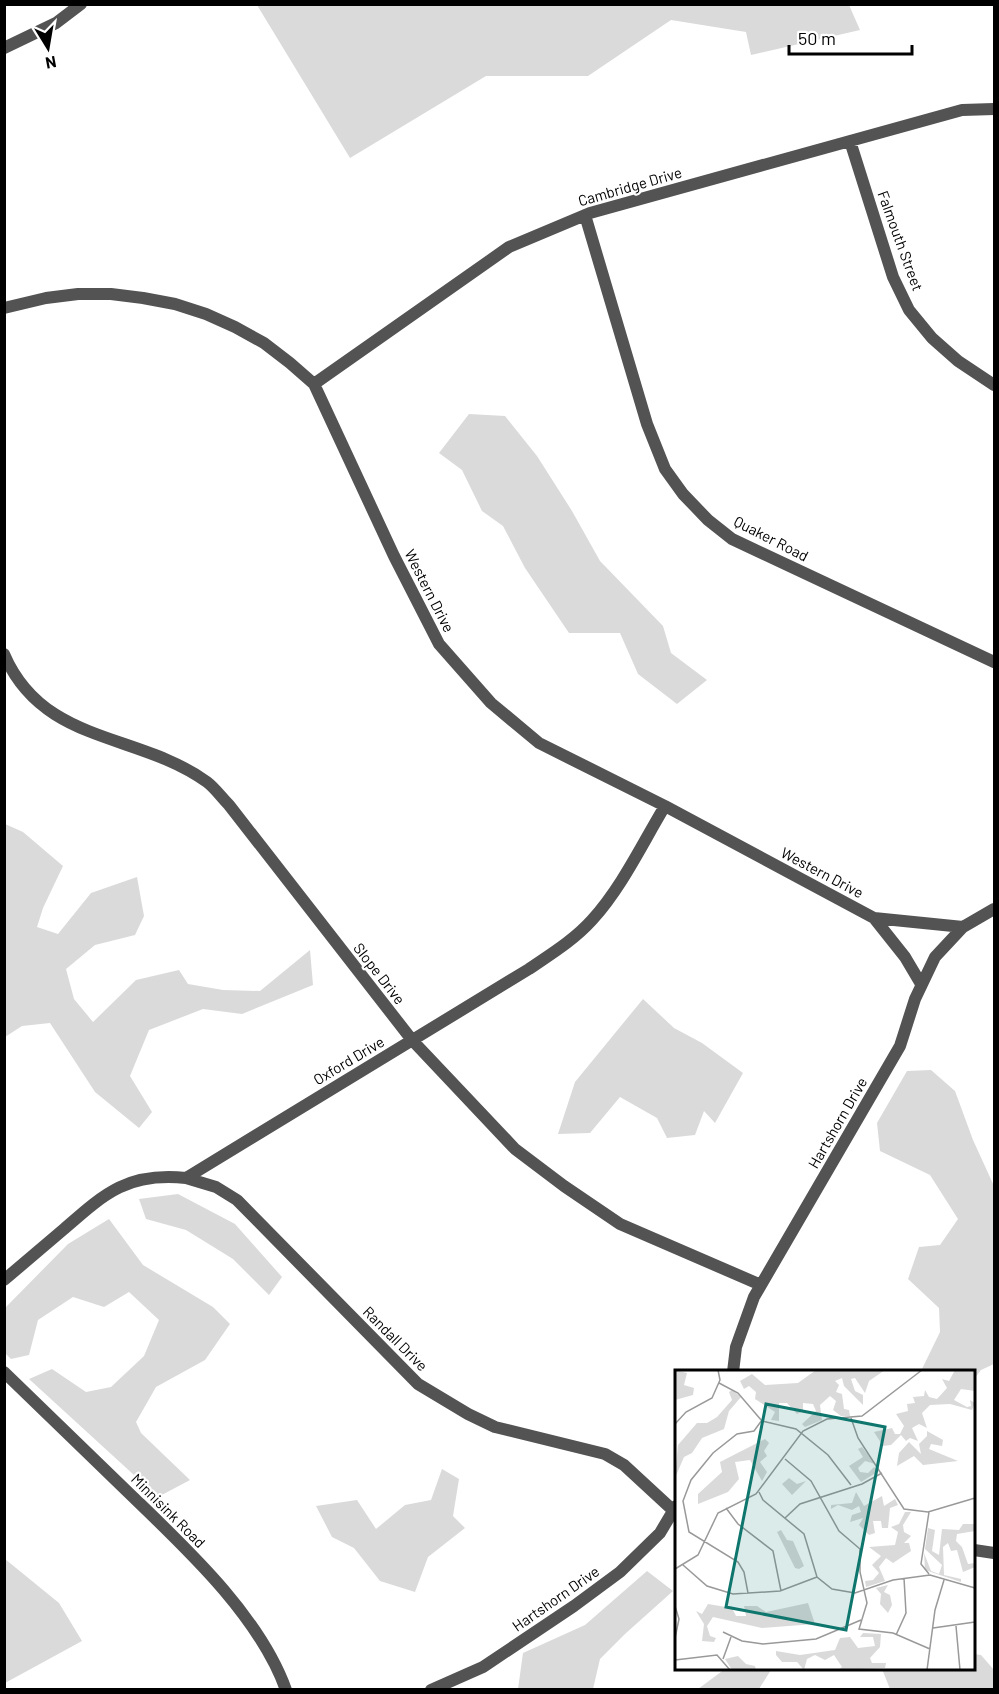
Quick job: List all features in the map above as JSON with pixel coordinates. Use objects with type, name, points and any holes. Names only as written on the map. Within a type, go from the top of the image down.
[{"type":"street","points":[[4,48],[56,23],[81,4]]},
{"type":"street","name":"Cambridge Drive","points":[[314,384],[509,247],[585,214],[962,110],[994,109]]},
{"type":"street","name":"Falmouth Street","points":[[850,141],[886,257],[909,310],[932,338],[967,368],[994,385]]},
{"type":"street","name":"Quaker Road","points":[[585,214],[647,424],[665,469],[683,494],[708,520],[732,538],[994,662]]},
{"type":"street","name":"Western Drive","points":[[4,308],[46,298],[78,294],[143,297],[206,314],[254,338],[290,363],[314,384],[394,556],[439,644],[491,703],[539,744],[665,806],[874,918],[963,927]]},
{"type":"street","name":"Slope Drive","points":[[4,654],[12,671],[29,694],[49,710],[68,722],[106,739],[163,759],[208,783],[229,805],[412,1040],[515,1149],[620,1224],[761,1285]]},
{"type":"street","name":"Oxford Drive","points":[[186,1178],[565,945],[591,921],[613,894],[665,806]]},
{"type":"street","name":"Hartshorn Drive","points":[[733,1370],[736,1347],[754,1297],[900,1046],[921,984],[935,957],[963,927],[994,909]]},
{"type":"street","name":"Western Drive","points":[[874,918],[905,957],[921,984]]},
{"type":"street","points":[[4,1280],[112,1190],[146,1178],[170,1176],[186,1178]]},
{"type":"street","name":"Randall Drive","points":[[186,1178],[216,1187],[237,1200],[418,1384],[468,1414],[495,1427],[605,1455],[624,1465],[675,1509]]},
{"type":"street","name":"Minnisink Road","points":[[4,1372],[202,1566],[257,1633],[278,1668],[286,1689]]},
{"type":"street","name":"Hartshorn Drive","points":[[431,1689],[483,1667],[611,1579],[660,1533],[675,1511]]},
{"type":"street","points":[[975,1550],[994,1553]]},
{"type":"shaded area","points":[[257,5],[849,5],[860,30],[751,55],[746,32],[671,20],[588,76],[486,76],[350,158]]},
{"type":"shaded area","points":[[469,414],[505,416],[537,456],[600,561],[663,626],[671,653],[707,680],[677,704],[638,674],[620,633],[569,633],[525,568],[503,526],[482,511],[462,470],[439,453]]},
{"type":"shaded area","points":[[5,824],[23,832],[63,866],[43,908],[37,927],[58,934],[91,893],[137,877],[144,916],[135,935],[95,945],[66,969],[74,999],[93,1022],[136,980],[179,970],[188,984],[223,990],[260,991],[310,950],[313,985],[242,1014],[203,1009],[149,1030],[130,1076],[152,1112],[139,1128],[95,1092],[50,1023],[22,1026],[5,1037]]},
{"type":"shaded area","points":[[643,999],[674,1028],[702,1043],[743,1073],[715,1123],[704,1111],[695,1135],[667,1138],[657,1118],[620,1097],[590,1133],[558,1134],[575,1082]]},
{"type":"shaded area","points":[[931,1070],[955,1091],[973,1140],[994,1186],[994,1364],[981,1370],[975,1378],[975,1370],[921,1370],[940,1332],[939,1308],[908,1279],[919,1247],[940,1245],[958,1219],[930,1175],[880,1151],[877,1123],[907,1071]]},
{"type":"shaded area","points":[[178,1194],[235,1224],[282,1277],[269,1295],[233,1259],[186,1230],[146,1219],[139,1199]]},
{"type":"shaded area","points":[[109,1219],[143,1265],[213,1307],[230,1324],[205,1360],[156,1387],[136,1422],[141,1433],[190,1480],[158,1497],[29,1379],[52,1369],[86,1392],[111,1387],[144,1356],[159,1320],[129,1292],[104,1307],[73,1297],[38,1320],[29,1355],[11,1359],[5,1353],[5,1308],[68,1244]]},
{"type":"shaded area","points":[[442,1469],[459,1479],[453,1516],[465,1528],[428,1557],[415,1592],[380,1581],[354,1548],[332,1537],[316,1506],[357,1500],[376,1529],[405,1505],[431,1500]]},
{"type":"shaded area","points":[[5,1559],[59,1603],[82,1641],[5,1683]]},
{"type":"shaded area","points":[[647,1571],[673,1591],[600,1659],[593,1689],[518,1689],[523,1653],[585,1625]]},
{"type":"shaded area","points":[[975,1654],[981,1655],[994,1670],[994,1689],[890,1689],[882,1670],[975,1670]]},
{"type":"shaded area","points":[[724,1670],[771,1670],[759,1689],[698,1689]]}]
